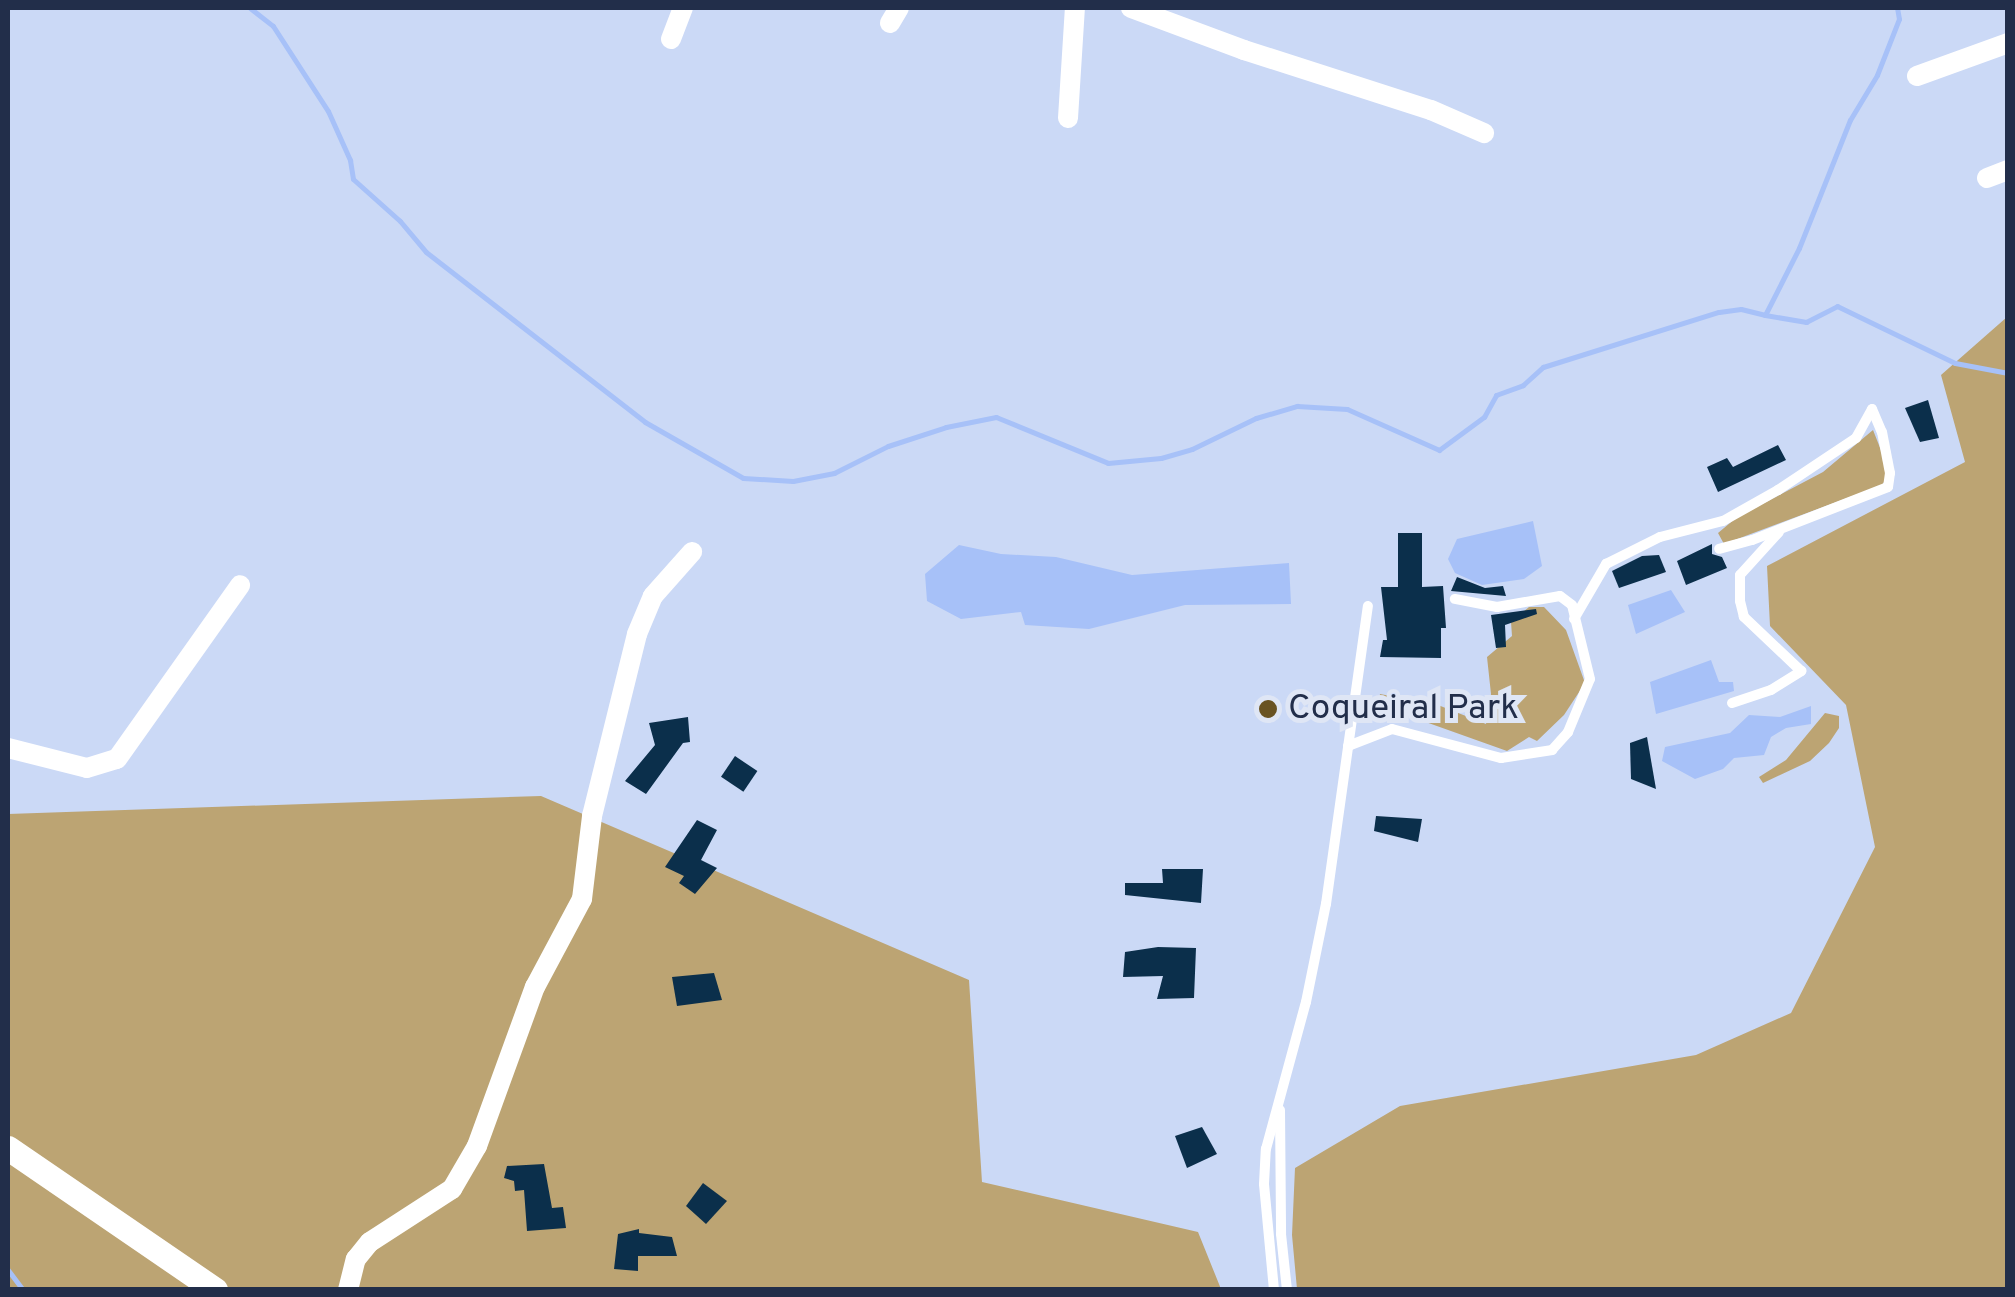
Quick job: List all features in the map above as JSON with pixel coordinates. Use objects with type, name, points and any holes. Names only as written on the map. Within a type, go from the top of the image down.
[{"type":"street","points":[[671,39],[683,8]]},
{"type":"street","points":[[1068,118],[1075,8]]},
{"type":"street","points":[[1130,8],[1244,50],[1432,110],[1484,133]]},
{"type":"street","points":[[1917,76],[2008,43]]},
{"type":"street","points":[[1987,178],[2008,170]]},
{"type":"street","points":[[348,1290],[356,1259],[370,1242],[452,1189],[477,1146],[535,988],[582,898],[596,798],[637,634],[653,596],[692,552]]},
{"type":"street","points":[[8,748],[87,768],[116,759],[240,585]]},
{"type":"street","points":[[8,1148],[215,1290]]},
{"type":"lane","points":[[1574,619],[1606,564],[1660,537],[1723,522],[1778,490],[1856,438],[1872,409],[1887,459],[1888,487],[1719,549]]},
{"type":"lane","points":[[1732,703],[1771,690],[1801,671],[1744,617],[1740,601],[1740,575],[1783,528]]},
{"type":"lane","points":[[1348,746],[1392,729],[1501,758],[1552,750],[1568,732],[1590,679],[1572,606],[1560,596],[1496,607],[1455,600]]},
{"type":"lane","points":[[1274,1290],[1264,1184],[1266,1149],[1306,1002],[1326,904],[1368,606]]},
{"type":"lane","points":[[1280,1094],[1280,1234],[1288,1290]]},
{"type":"shaded area","points":[[2007,317],[2007,1289],[1297,1289],[1292,1235],[1295,1168],[1400,1106],[1696,1055],[1791,1013],[1875,847],[1846,705],[1770,626],[1767,566],[1965,462],[1941,375]]},
{"type":"shaded area","points":[[1873,430],[1890,473],[1882,485],[1724,544],[1718,533],[1736,518],[1823,472]]},
{"type":"shaded area","points":[[1529,607],[1544,607],[1566,630],[1585,683],[1564,715],[1537,741],[1529,737],[1507,751],[1378,705],[1380,694],[1438,705],[1486,724],[1491,694],[1487,657],[1512,636],[1511,622]]},
{"type":"shaded area","points":[[1825,713],[1839,716],[1839,728],[1829,743],[1810,761],[1763,783],[1759,777],[1786,760]]},
{"type":"shaded area","points":[[541,796],[969,980],[982,1182],[1198,1232],[1221,1289],[8,1289],[8,814]]},
{"type":"water","points":[[1533,521],[1542,566],[1524,579],[1482,585],[1455,573],[1448,559],[1457,539]]},
{"type":"water","points":[[959,545],[1001,554],[1056,557],[1132,575],[1289,563],[1291,604],[1185,605],[1089,629],[1025,625],[1021,612],[961,619],[927,601],[925,574]]},
{"type":"water","points":[[1671,590],[1685,612],[1636,634],[1628,605]]},
{"type":"water","points":[[1711,660],[1719,682],[1733,682],[1734,691],[1656,714],[1650,682]]},
{"type":"water","points":[[1811,706],[1811,724],[1786,728],[1771,737],[1764,755],[1734,758],[1723,769],[1695,779],[1662,761],[1665,747],[1730,733],[1749,715],[1780,717]]},
{"type":"building","points":[[1928,400],[1939,438],[1920,442],[1905,408]]},
{"type":"building","points":[[1778,445],[1786,460],[1718,492],[1707,467],[1727,458],[1733,467]]},
{"type":"building","points":[[1398,533],[1422,533],[1422,587],[1443,586],[1446,628],[1441,628],[1441,658],[1380,657],[1383,640],[1387,640],[1381,587],[1398,587]]},
{"type":"building","points":[[1712,544],[1712,554],[1722,557],[1727,568],[1686,585],[1677,561]]},
{"type":"building","points":[[1659,555],[1666,572],[1619,588],[1612,571],[1642,556]]},
{"type":"building","points":[[1457,577],[1485,588],[1503,586],[1506,596],[1451,591]]},
{"type":"building","points":[[1536,609],[1537,614],[1505,625],[1506,647],[1496,648],[1491,615]]},
{"type":"building","points":[[688,717],[690,742],[683,743],[646,794],[625,781],[655,745],[649,723]]},
{"type":"building","points":[[1647,737],[1656,789],[1631,779],[1630,743]]},
{"type":"building","points":[[735,756],[757,771],[743,792],[721,777]]},
{"type":"building","points":[[1376,816],[1422,819],[1418,842],[1374,831]]},
{"type":"building","points":[[697,820],[717,830],[701,860],[717,868],[695,894],[679,883],[684,876],[665,867]]},
{"type":"building","points":[[1162,869],[1203,869],[1201,903],[1125,895],[1125,883],[1163,883]]},
{"type":"building","points":[[1158,947],[1196,948],[1194,998],[1157,999],[1163,976],[1123,977],[1125,952]]},
{"type":"building","points":[[714,973],[722,1000],[677,1006],[672,977]]},
{"type":"building","points":[[1202,1127],[1217,1154],[1187,1168],[1175,1136]]},
{"type":"building","points":[[544,1164],[552,1208],[563,1207],[566,1228],[527,1231],[524,1190],[515,1191],[514,1181],[504,1178],[507,1166]]},
{"type":"building","points":[[703,1183],[727,1201],[706,1224],[686,1206]]},
{"type":"building","points":[[639,1229],[639,1233],[672,1237],[677,1256],[638,1256],[638,1271],[614,1269],[618,1234]]},
{"type":"waterway","points":[[250,8],[273,26],[328,111],[350,160],[353,179],[400,221],[426,252],[645,422],[743,478],[793,481],[834,473],[888,446],[946,427],[996,417],[1108,463],[1161,458],[1192,449],[1256,418],[1297,406],[1347,409],[1439,450],[1484,417],[1496,395],[1523,385],[1543,367],[1719,312],[1741,309],[1765,315],[1799,248],[1850,120],[1877,75],[1899,19],[1897,8]]},
{"type":"waterway","points":[[1765,315],[1806,322],[1837,306],[1955,363],[2008,373]]},
{"type":"waterway","points":[[8,1270],[23,1290]]},
{"type":"place","name":"Coqueiral Park","points":[[1268,709]]}]
